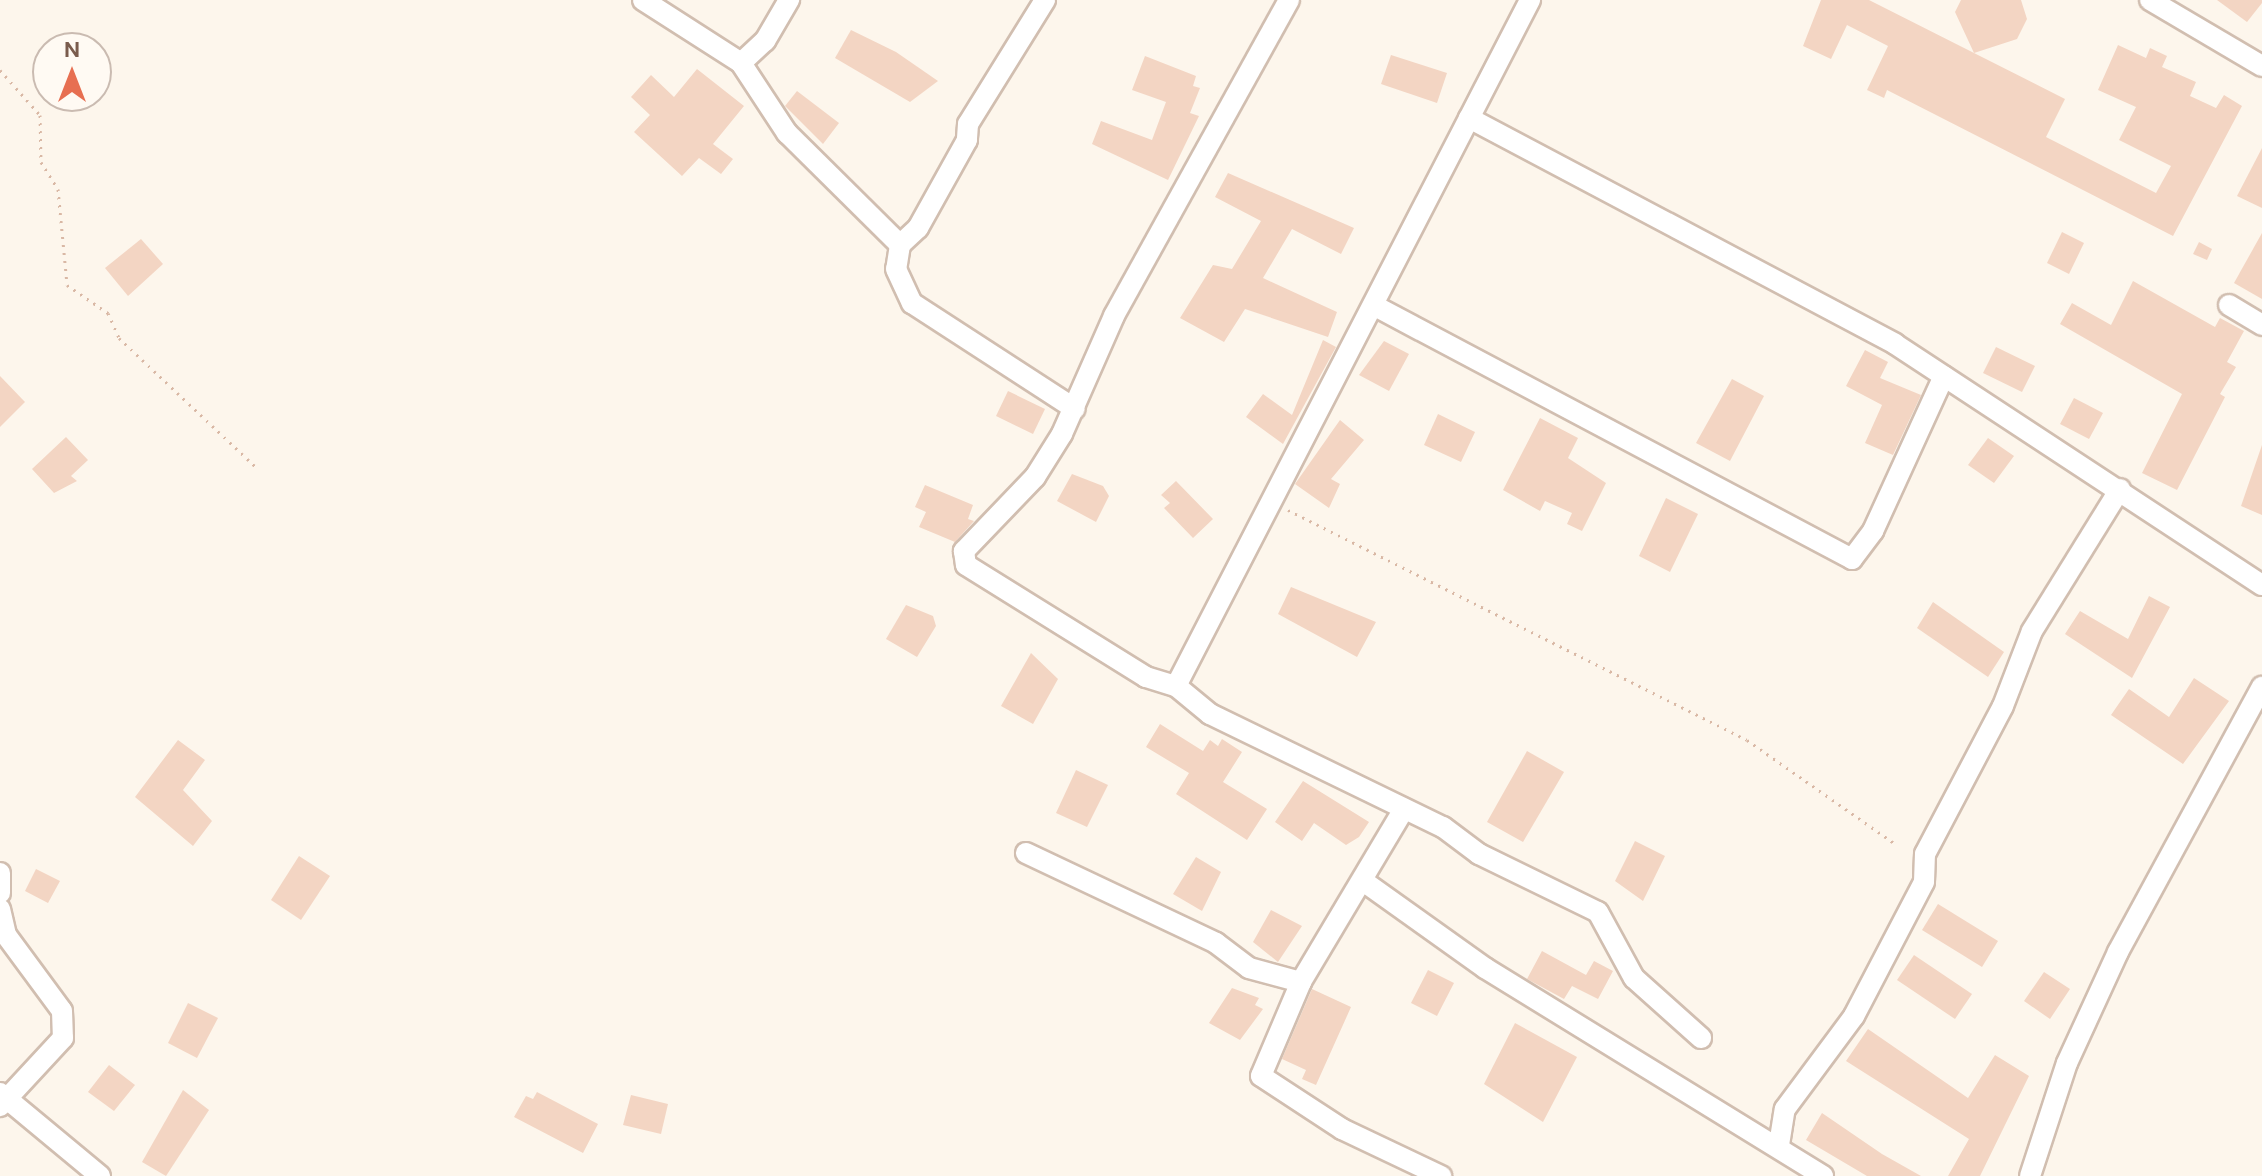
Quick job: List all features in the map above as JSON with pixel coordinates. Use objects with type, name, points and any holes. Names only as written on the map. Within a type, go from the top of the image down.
[{"type":"street","points":[[643,0],[741,63],[787,133],[900,245]]},
{"type":"street","points":[[741,63],[765,41],[789,0]]},
{"type":"street","points":[[1045,0],[968,124],[967,140],[918,228],[900,245],[898,281],[912,303],[1075,409]]},
{"type":"street","points":[[1289,0],[1114,316],[1075,409],[1035,477],[964,551],[966,565],[1146,677],[1176,686],[1210,714],[1404,809],[1598,912],[1634,978],[1701,1038]]},
{"type":"street","points":[[1176,686],[1274,502],[1530,0]]},
{"type":"street","points":[[2150,0],[2262,66]]},
{"type":"street","points":[[1469,118],[1944,376],[2262,585]]},
{"type":"street","points":[[2229,305],[2262,325]]},
{"type":"street","points":[[1375,306],[1852,559],[1873,531],[1944,376]]},
{"type":"street","points":[[1779,1145],[1785,1109],[1854,1016],[1924,882],[1925,854],[2003,706],[2032,631],[2120,489]]},
{"type":"street","points":[[2030,1176],[2067,1063],[2118,952],[2262,687]]},
{"type":"street","points":[[1404,809],[1301,982],[1261,1076],[1342,1129],[1441,1176]]},
{"type":"street","points":[[1026,853],[1216,943],[1249,968],[1301,982]]},
{"type":"street","points":[[0,873],[0,893]]},
{"type":"street","points":[[1363,881],[1573,1025],[1779,1145],[1823,1176]]},
{"type":"street","points":[[0,909],[6,935],[62,1011],[63,1038],[2,1099],[100,1176]]},
{"type":"path","points":[[0,70],[40,115],[41,162],[58,189],[67,285],[108,313],[119,338],[256,467]]},
{"type":"path","points":[[1274,502],[1747,740],[1894,843]]},
{"type":"building","points":[[1821,0],[1869,0],[2065,99],[2046,137],[2156,193],[2171,166],[2119,140],[2136,107],[2098,90],[2118,45],[2146,58],[2150,48],[2167,56],[2162,67],[2196,82],[2190,96],[2216,108],[2224,95],[2242,106],[2173,236],[1887,90],[1884,98],[1867,90],[1888,46],[1847,25],[1831,59],[1803,46]]},
{"type":"building","points":[[1961,0],[2021,0],[2027,19],[2017,39],[1974,53],[1955,12]]},
{"type":"building","points":[[2217,0],[2262,0],[2262,3],[2247,22]]},
{"type":"building","points":[[851,30],[896,52],[938,81],[910,102],[835,58]]},
{"type":"building","points":[[1391,55],[1447,73],[1437,103],[1381,84]]},
{"type":"building","points":[[1145,56],[1196,76],[1193,86],[1200,88],[1190,113],[1199,116],[1168,180],[1092,144],[1101,121],[1152,140],[1166,102],[1132,90]]},
{"type":"building","points":[[697,69],[744,106],[713,144],[733,159],[721,174],[699,158],[682,176],[634,132],[650,115],[631,97],[651,75],[674,97]]},
{"type":"building","points":[[797,91],[839,123],[823,144],[785,106]]},
{"type":"building","points":[[2262,148],[2262,208],[2237,196]]},
{"type":"building","points":[[1228,173],[1354,228],[1341,254],[1292,229],[1263,278],[1337,312],[1328,337],[1245,309],[1224,342],[1180,318],[1213,265],[1232,269],[1261,221],[1215,197]]},
{"type":"building","points":[[2062,232],[2084,243],[2069,274],[2047,263]]},
{"type":"building","points":[[2262,233],[2262,299],[2234,283]]},
{"type":"building","points":[[141,239],[163,264],[128,296],[105,268]]},
{"type":"building","points":[[2199,242],[2212,249],[2207,260],[2193,254]]},
{"type":"building","points":[[2133,281],[2215,327],[2220,318],[2244,331],[2227,362],[2236,367],[2220,394],[2225,397],[2177,490],[2142,473],[2182,394],[2060,324],[2072,303],[2111,325]]},
{"type":"building","points":[[1323,340],[1336,347],[1283,444],[1246,417],[1263,394],[1292,415]]},
{"type":"building","points":[[1384,341],[1409,354],[1389,391],[1359,375]]},
{"type":"building","points":[[1996,347],[2035,366],[2022,392],[1983,373]]},
{"type":"building","points":[[1865,350],[1888,362],[1880,378],[1921,395],[1893,455],[1865,443],[1882,405],[1846,386]]},
{"type":"building","points":[[0,376],[25,402],[0,427]]},
{"type":"building","points":[[1732,379],[1764,396],[1730,461],[1696,443]]},
{"type":"building","points":[[1008,391],[1045,409],[1033,434],[996,416]]},
{"type":"building","points":[[2074,398],[2103,413],[2089,439],[2060,424]]},
{"type":"building","points":[[1438,414],[1475,432],[1461,462],[1424,445]]},
{"type":"building","points":[[1540,418],[1578,438],[1568,458],[1606,483],[1582,531],[1567,524],[1572,513],[1545,501],[1540,511],[1503,490]]},
{"type":"building","points":[[1340,420],[1364,440],[1331,479],[1340,484],[1329,508],[1295,484]]},
{"type":"building","points":[[66,437],[88,460],[71,476],[77,481],[54,493],[32,469]]},
{"type":"building","points":[[1988,438],[2014,456],[1994,483],[1968,465]]},
{"type":"building","points":[[2262,445],[2262,515],[2241,506]]},
{"type":"building","points":[[1072,474],[1103,486],[1109,496],[1096,522],[1057,501]]},
{"type":"building","points":[[1176,481],[1213,519],[1193,538],[1164,508],[1170,503],[1161,495]]},
{"type":"building","points":[[925,485],[973,505],[968,519],[974,521],[955,542],[919,527],[926,512],[915,507]]},
{"type":"building","points":[[1666,498],[1698,514],[1670,572],[1639,556]]},
{"type":"building","points":[[1291,587],[1376,622],[1357,657],[1278,614]]},
{"type":"building","points":[[2149,596],[2170,607],[2132,678],[2065,634],[2080,611],[2128,639]]},
{"type":"building","points":[[1933,602],[2004,652],[1988,677],[1917,628]]},
{"type":"building","points":[[906,605],[933,616],[936,626],[917,657],[886,639]]},
{"type":"building","points":[[1031,653],[1058,679],[1033,724],[1001,706]]},
{"type":"building","points":[[2194,678],[2229,701],[2183,764],[2111,715],[2129,689],[2169,717]]},
{"type":"building","points":[[1160,724],[1203,751],[1210,740],[1218,746],[1222,739],[1242,752],[1223,782],[1267,809],[1247,840],[1176,794],[1189,773],[1146,747]]},
{"type":"building","points":[[178,740],[205,760],[183,790],[212,821],[193,846],[135,797]]},
{"type":"building","points":[[1527,751],[1564,772],[1523,842],[1487,822]]},
{"type":"building","points":[[1076,770],[1108,785],[1087,827],[1056,813]]},
{"type":"building","points":[[1303,781],[1369,822],[1359,837],[1346,845],[1314,823],[1302,841],[1275,822]]},
{"type":"building","points":[[1635,841],[1665,856],[1643,901],[1615,881]]},
{"type":"building","points":[[299,856],[330,876],[301,920],[271,900]]},
{"type":"building","points":[[1196,857],[1221,872],[1202,911],[1173,894]]},
{"type":"building","points":[[36,869],[60,881],[48,903],[25,891]]},
{"type":"building","points":[[1938,904],[1998,941],[1982,967],[1922,930]]},
{"type":"building","points":[[1271,910],[1302,926],[1278,962],[1253,942]]},
{"type":"building","points":[[1542,951],[1586,975],[1594,961],[1613,971],[1598,999],[1572,986],[1564,999],[1527,979]]},
{"type":"building","points":[[1914,955],[1972,994],[1955,1019],[1897,980]]},
{"type":"building","points":[[1428,970],[1454,983],[1437,1016],[1411,1003]]},
{"type":"building","points":[[2044,972],[2070,989],[2050,1019],[2024,1001]]},
{"type":"building","points":[[1232,988],[1259,998],[1255,1005],[1263,1009],[1240,1040],[1209,1023]]},
{"type":"building","points":[[1312,989],[1351,1007],[1316,1085],[1302,1079],[1306,1070],[1282,1059]]},
{"type":"building","points":[[188,1003],[218,1018],[197,1058],[168,1043]]},
{"type":"building","points":[[1515,1023],[1577,1057],[1543,1122],[1484,1084]]},
{"type":"building","points":[[1868,1029],[1968,1098],[1995,1055],[2029,1076],[1980,1176],[1948,1176],[1969,1139],[1846,1061]]},
{"type":"building","points":[[109,1065],[135,1085],[114,1111],[88,1092]]},
{"type":"building","points":[[183,1090],[209,1110],[166,1176],[142,1162]]},
{"type":"building","points":[[537,1092],[598,1124],[583,1153],[514,1117],[526,1096],[533,1099]]},
{"type":"building","points":[[631,1095],[668,1104],[661,1134],[623,1125]]},
{"type":"building","points":[[1822,1113],[1921,1176],[1867,1176],[1806,1140]]}]
